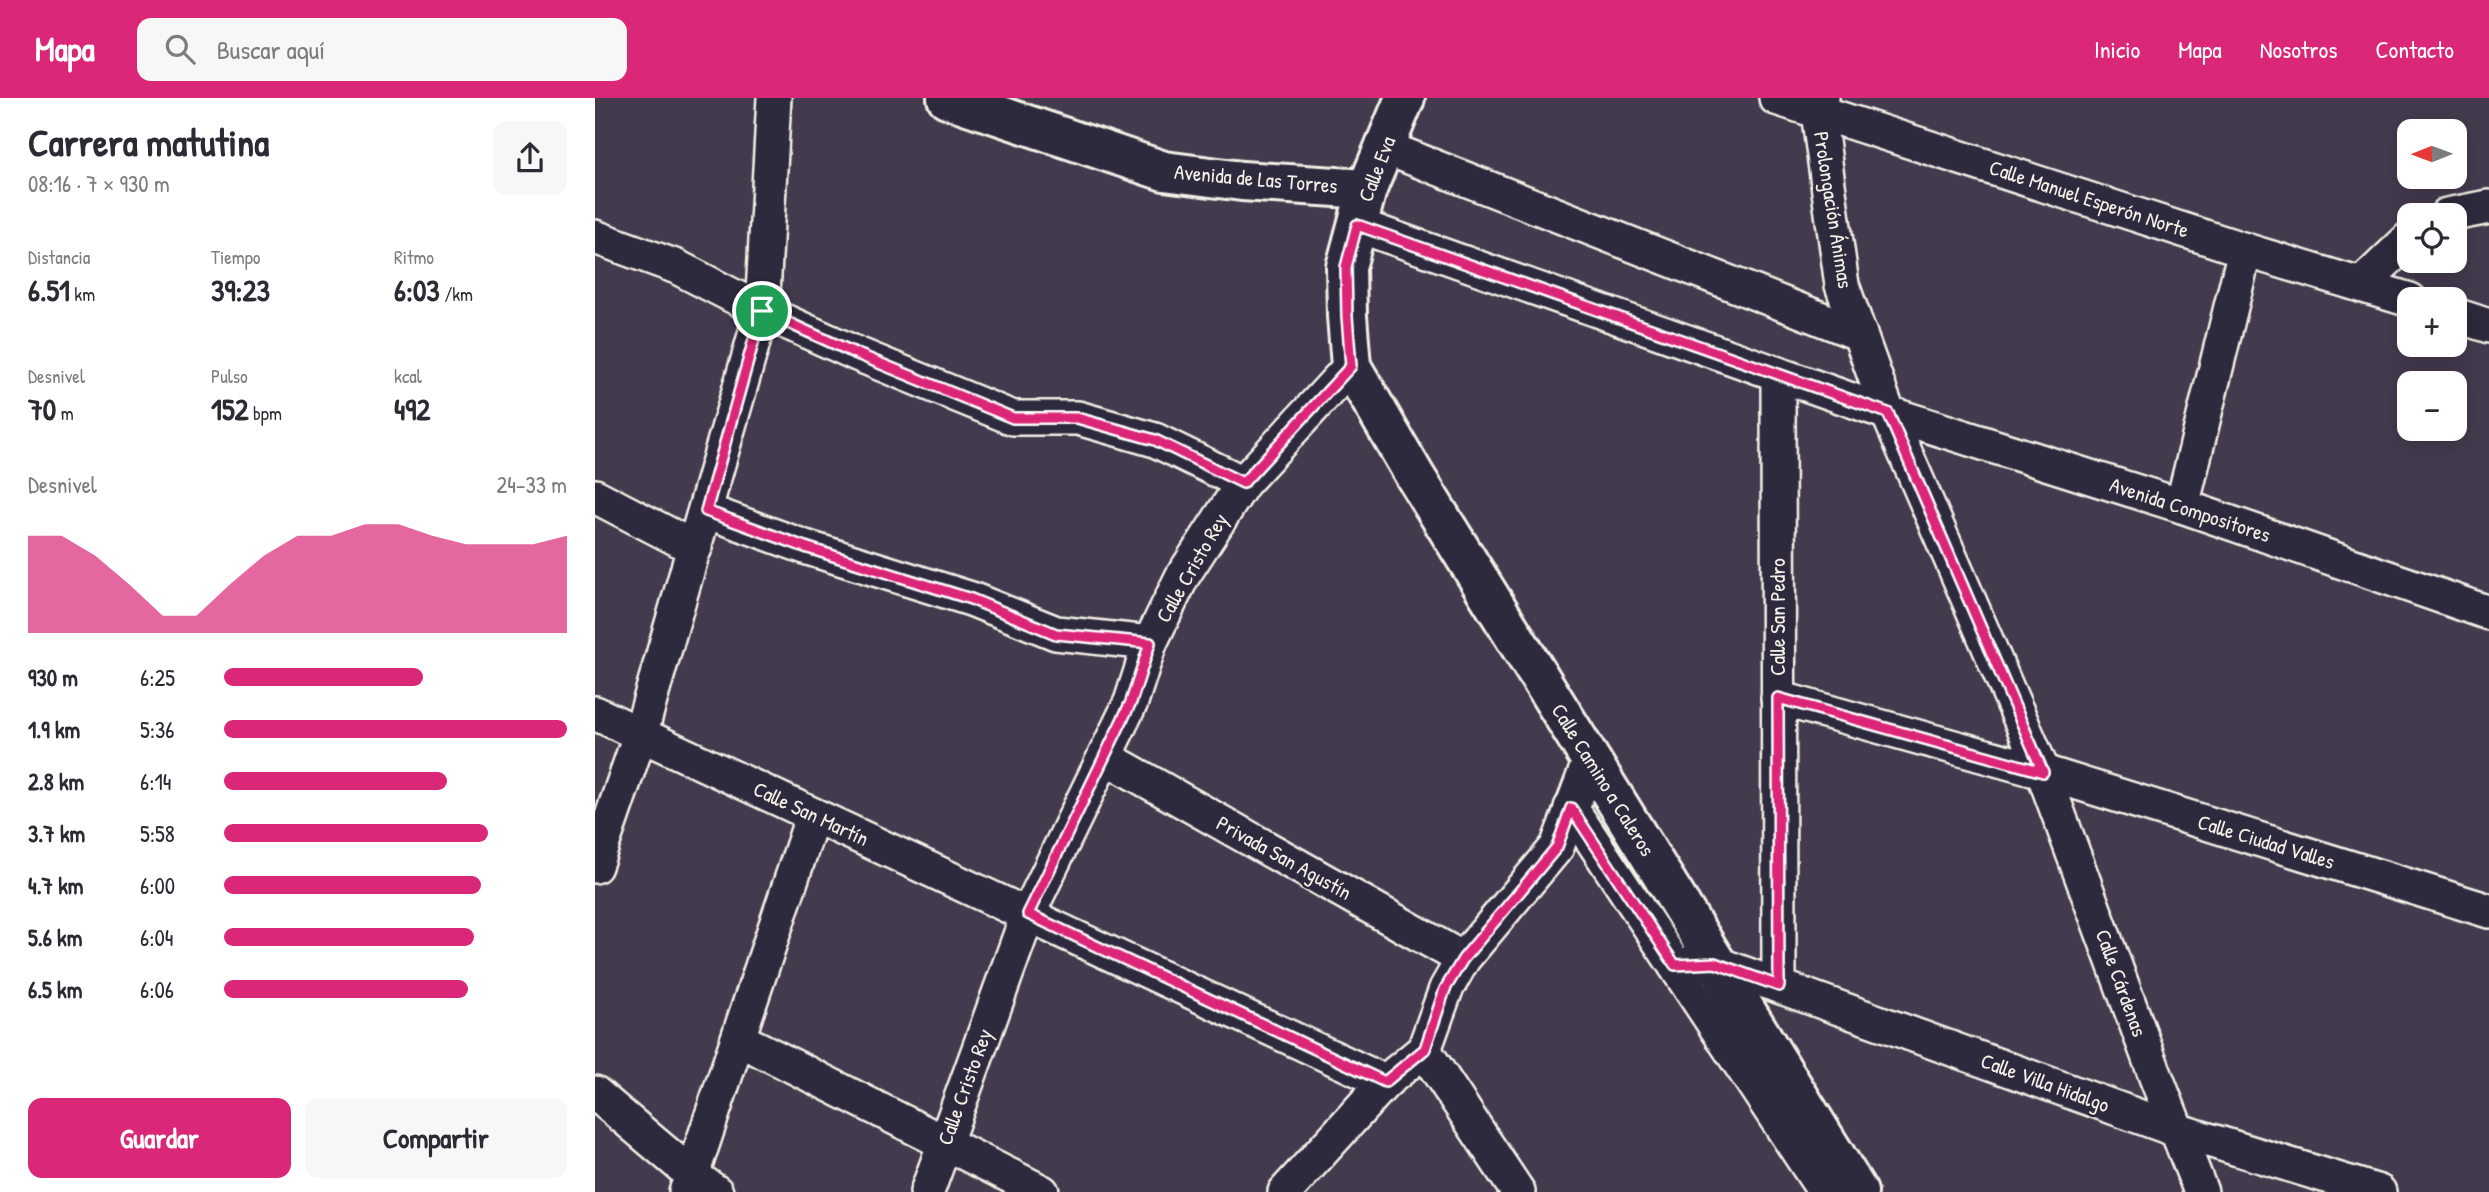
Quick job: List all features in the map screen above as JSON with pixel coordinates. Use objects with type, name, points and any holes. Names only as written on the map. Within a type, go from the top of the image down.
[{"type":"street","points":[[595,866],[641,735],[762,311],[774,98]]},
{"type":"street","name":"Avenida de Las Torres","points":[[947,98],[1164,171],[1242,181],[1362,207]]},
{"type":"street","name":"Calle Eva","points":[[1351,366],[1346,267],[1362,207],[1405,98]]},
{"type":"street","name":"Calle Manuel Esperón Norte","points":[[1776,98],[1820,105],[2245,250],[2397,296]]},
{"type":"street","name":"Prolongación Ánimas","points":[[1820,105],[1842,285],[1888,413],[2043,772]]},
{"type":"street","points":[[1384,147],[1860,334]]},
{"type":"street","name":"Avenida Compositores","points":[[1362,207],[1778,374],[1888,413],[2182,506],[2489,613]]},
{"type":"street","points":[[2467,211],[2489,207]]},
{"type":"street","points":[[595,237],[677,267],[762,311],[857,354],[1013,418],[1077,418],[1155,440],[1243,483]]},
{"type":"street","points":[[2182,506],[2245,250]]},
{"type":"street","points":[[2361,285],[2397,251]]},
{"type":"street","points":[[2467,319],[2489,326]]},
{"type":"street","name":"Calle Cristo Rey","points":[[926,1192],[1028,914],[1131,702],[1150,643],[1182,577],[1243,483],[1351,366]]},
{"type":"street","name":"Calle Camino a Caleros","points":[[1351,366],[1415,476],[1858,1192]]},
{"type":"street","name":"Calle San Pedro","points":[[1778,374],[1779,986]]},
{"type":"street","points":[[595,496],[695,548]]},
{"type":"street","points":[[706,511],[805,547],[971,599],[1056,634],[1150,643]]},
{"type":"street","name":"Calle Ciudad Valles","points":[[1778,698],[2043,772],[2489,911]]},
{"type":"street","name":"Calle San Martín","points":[[595,713],[1385,1082]]},
{"type":"street","name":"Privada San Agustín","points":[[1105,757],[1463,959]]},
{"type":"street","points":[[1289,1190],[1385,1082],[1425,1049],[1445,989],[1463,959],[1557,847],[1590,760]]},
{"type":"street","name":"Calle Cárdenas","points":[[2043,772],[2201,1192]]},
{"type":"street","points":[[1571,808],[1825,1192]]},
{"type":"street","points":[[595,1093],[698,1186],[739,1039],[813,814]]},
{"type":"street","points":[[1675,965],[1715,963]]},
{"type":"street","name":"Calle Villa Hidalgo","points":[[1715,963],[2179,1131],[2379,1192]]},
{"type":"street","points":[[739,1039],[1042,1192]]},
{"type":"street","points":[[1425,1049],[1518,1192]]},
{"type":"route","points":[[1357,225],[1888,413],[2043,772],[1778,698],[1779,986],[1715,963],[1675,965],[1571,808],[1557,847],[1463,959],[1445,989],[1425,1049],[1385,1082],[1028,914],[1131,702],[1150,643],[1056,634],[971,599],[805,547],[706,511],[762,311],[857,354],[1013,418],[1077,418],[1155,440],[1243,483],[1351,366],[1346,267],[1357,225]]}]
